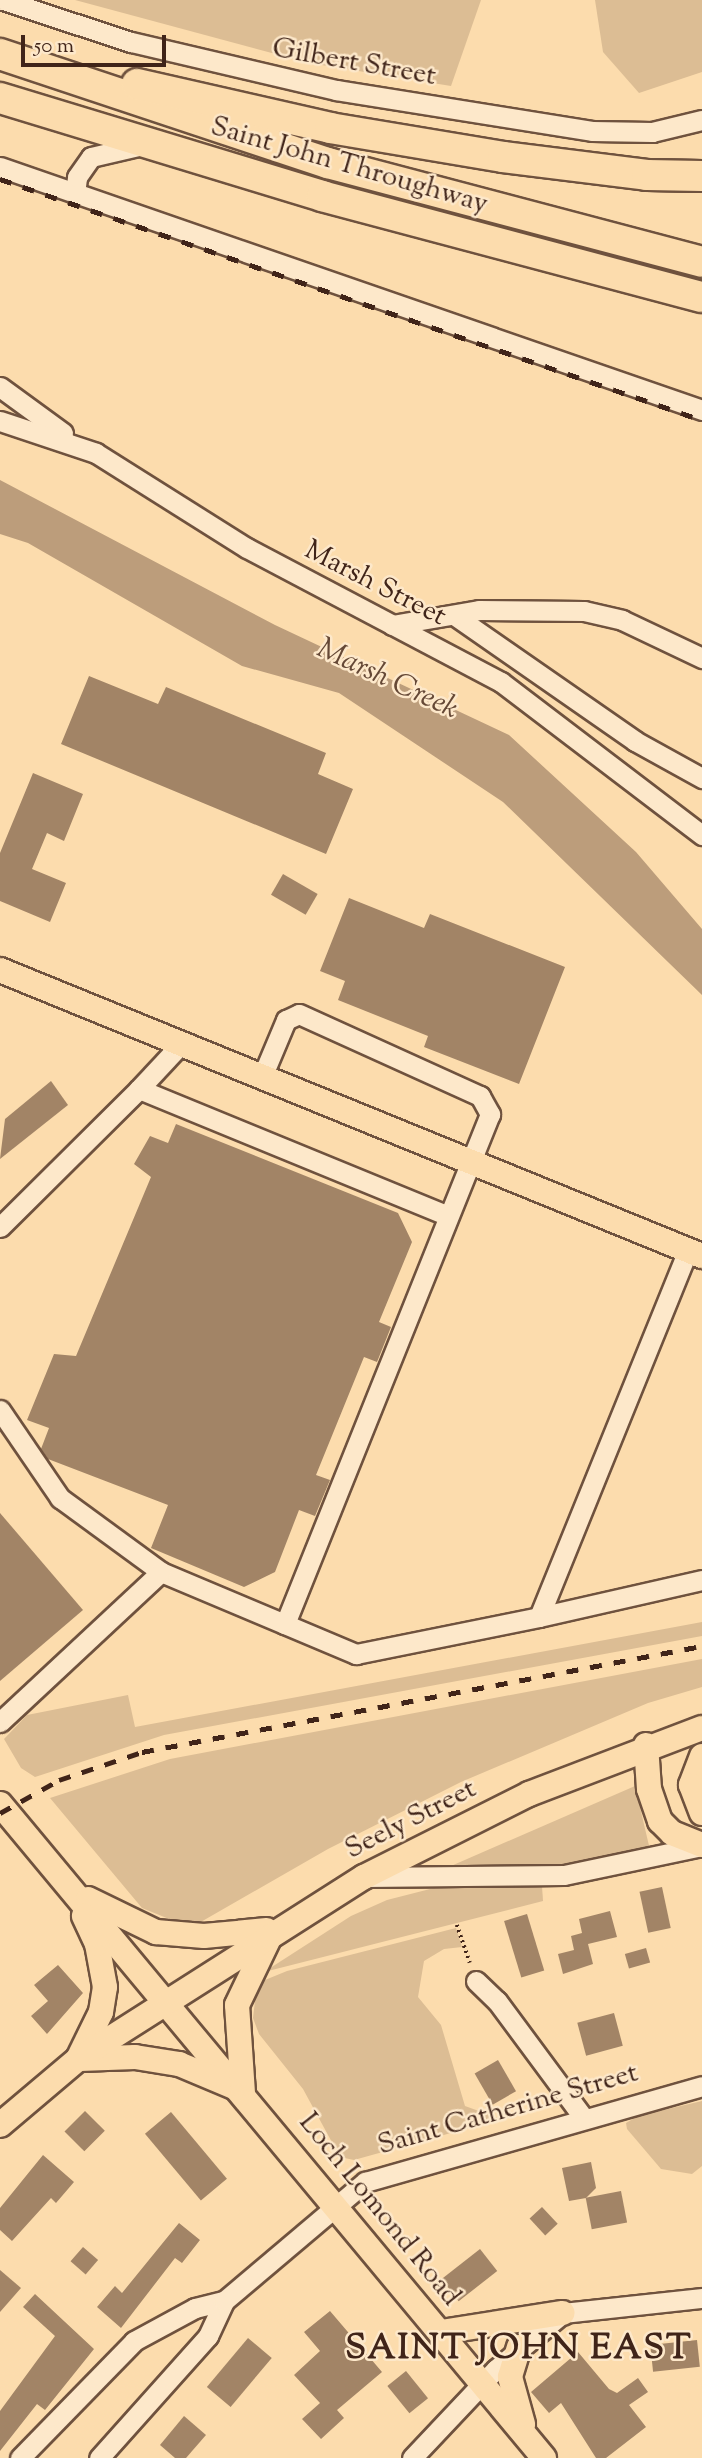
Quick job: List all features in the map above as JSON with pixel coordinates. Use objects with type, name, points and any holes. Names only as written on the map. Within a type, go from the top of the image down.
[{"type":"highway","points":[[0,52],[330,128],[554,165],[702,176]]},
{"type":"highway","name":"Saint John Throughway","points":[[0,52],[328,163],[702,262]]},
{"type":"highway","name":"Saint John Throughway","points":[[0,98],[449,232],[702,297]]},
{"type":"main road","points":[[0,970],[695,1253]]},
{"type":"main road","name":"Seely Street","points":[[0,2125],[78,2059],[274,1929],[364,1877],[529,1794],[646,1745],[702,1728]]},
{"type":"main road","points":[[646,1745],[649,1789],[660,1821],[672,1833],[702,1845]]},
{"type":"main road","points":[[702,1756],[691,1785],[702,1813]]},
{"type":"main road","name":"Loch Lomond Road","points":[[0,1804],[337,2204],[536,2449]]},
{"type":"main road","points":[[70,1887],[156,1932],[219,1936],[274,1929]]},
{"type":"main road","points":[[70,1887],[105,1971],[101,2012],[78,2059],[135,2057],[178,2064],[243,2093],[237,2005],[274,1929]]},
{"type":"main road","points":[[440,2332],[563,2313]]},
{"type":"main road","points":[[519,2347],[510,2377],[536,2449]]},
{"type":"street","name":"Gilbert Street","points":[[3,0],[131,42],[336,90],[592,131],[652,132],[702,120]]},
{"type":"street","points":[[75,194],[77,177],[91,157],[148,144]]},
{"type":"street","points":[[0,167],[702,410]]},
{"type":"street","points":[[0,387],[75,442]]},
{"type":"street","name":"Marsh Street","points":[[0,421],[75,442],[247,548],[501,682],[702,835]]},
{"type":"street","points":[[391,625],[526,608],[584,611],[622,620],[702,658]]},
{"type":"street","points":[[454,615],[635,741],[702,778]]},
{"type":"street","points":[[262,1077],[286,1020],[299,1014],[480,1096],[490,1114],[285,1624]]},
{"type":"street","points":[[0,1227],[181,1044]]},
{"type":"street","points":[[139,1089],[448,1216]]},
{"type":"street","points":[[539,1617],[695,1253]]},
{"type":"street","points":[[0,1410],[60,1498],[161,1572],[356,1654],[702,1580]]},
{"type":"street","points":[[0,1721],[7,1708],[161,1572]]},
{"type":"street","points":[[364,1877],[564,1875],[702,1845]]},
{"type":"street","points":[[476,1981],[497,2001],[582,2116]]},
{"type":"street","name":"Saint Catherine Street","points":[[224,2301],[337,2204],[380,2175],[582,2116],[702,2086]]},
{"type":"street","points":[[412,2458],[519,2347],[563,2313],[702,2298]]},
{"type":"street","points":[[20,2458],[100,2370],[134,2341],[195,2308],[224,2301]]},
{"type":"street","points":[[99,2458],[208,2336],[224,2301]]},
{"type":"path","points":[[457,1925],[476,1981]]},
{"type":"shaded area","points":[[75,0],[481,0],[451,86],[309,63]]},
{"type":"shaded area","points":[[595,0],[702,0],[702,72],[639,93],[603,52]]},
{"type":"shaded area","points":[[702,1622],[702,1636],[164,1735],[35,1777],[21,1768],[4,1739],[27,1715],[128,1695],[135,1727]]},
{"type":"shaded area","points":[[702,1659],[702,1687],[648,1703],[461,1782],[328,1849],[199,1923],[184,1925],[142,1908],[50,1798],[170,1759]]},
{"type":"shaded area","points":[[635,1786],[650,1850],[548,1868],[451,1866]]},
{"type":"shaded area","points":[[542,1886],[543,1901],[264,1972],[351,1916],[387,1900],[434,1888]]},
{"type":"shaded area","points":[[456,1928],[462,1947],[444,1949],[424,1961],[418,1997],[441,2025],[465,2106],[501,2119],[354,2160],[340,2157],[303,2089],[259,2034],[253,2018],[256,1992],[265,1980],[287,1971]]},
{"type":"shaded area","points":[[702,2101],[702,2166],[692,2174],[661,2169],[627,2129],[626,2123],[638,2116]]},
{"type":"water","name":"Marsh Creek","points":[[0,480],[275,625],[509,735],[636,852],[702,929],[702,995],[503,802],[339,693],[242,666],[28,543],[0,534]]},
{"type":"building","points":[[89,676],[158,704],[166,687],[326,753],[318,774],[353,789],[326,854],[61,744]]},
{"type":"building","points":[[33,773],[83,794],[64,841],[47,833],[32,869],[66,883],[50,922],[0,901],[0,853]]},
{"type":"building","points":[[283,874],[318,894],[306,915],[271,895]]},
{"type":"building","points":[[349,898],[424,928],[430,914],[565,967],[519,1084],[424,1047],[428,1036],[338,1000],[345,981],[320,971]]},
{"type":"building","points":[[51,1081],[68,1105],[0,1159],[5,1119]]},
{"type":"building","points":[[176,1124],[398,1213],[412,1242],[379,1322],[391,1327],[377,1362],[364,1357],[316,1475],[330,1480],[315,1516],[299,1510],[275,1572],[244,1587],[151,1548],[168,1505],[48,1459],[41,1449],[49,1428],[27,1420],[54,1354],[76,1356],[151,1177],[134,1164],[150,1136],[168,1143]]},
{"type":"building","points":[[0,1513],[83,1610],[0,1681]]},
{"type":"building","points":[[662,1887],[671,1928],[648,1933],[640,1892]]},
{"type":"building","points":[[610,1911],[617,1937],[588,1944],[593,1964],[563,1974],[558,1954],[574,1950],[571,1936],[582,1933],[579,1919]]},
{"type":"building","points":[[527,1914],[544,1970],[521,1977],[504,1921]]},
{"type":"building","points":[[646,1948],[650,1962],[629,1968],[625,1954]]},
{"type":"building","points":[[58,1965],[83,1993],[47,2034],[31,2016],[48,2001],[34,1985]]},
{"type":"building","points":[[614,2013],[623,2046],[586,2056],[577,2023]]},
{"type":"building","points":[[498,2060],[516,2091],[493,2105],[475,2074]]},
{"type":"building","points":[[85,2111],[105,2131],[84,2151],[64,2132]]},
{"type":"building","points":[[171,2112],[227,2179],[201,2201],[145,2134]]},
{"type":"building","points":[[43,2155],[74,2182],[56,2203],[51,2198],[12,2241],[0,2230],[0,2208]]},
{"type":"building","points":[[591,2162],[596,2188],[586,2198],[569,2201],[562,2168]]},
{"type":"building","points":[[621,2191],[627,2222],[592,2229],[586,2198]]},
{"type":"building","points":[[542,2207],[558,2224],[545,2235],[530,2219]]},
{"type":"building","points":[[179,2223],[200,2240],[182,2263],[175,2258],[121,2328],[97,2307],[115,2286],[122,2293]]},
{"type":"building","points":[[83,2247],[98,2260],[86,2274],[71,2261]]},
{"type":"building","points":[[480,2249],[497,2271],[459,2301],[441,2279]]},
{"type":"building","points":[[0,2270],[21,2288],[0,2312]]},
{"type":"building","points":[[35,2294],[94,2349],[45,2410],[37,2404],[0,2451],[0,2411],[55,2336],[23,2307]]},
{"type":"building","points":[[330,2311],[382,2372],[337,2410],[344,2418],[321,2439],[302,2419],[320,2403],[294,2375],[320,2351],[304,2332]]},
{"type":"building","points":[[248,2338],[272,2358],[231,2407],[207,2387]]},
{"type":"building","points":[[697,2340],[700,2367],[653,2372],[650,2345]]},
{"type":"building","points":[[578,2352],[609,2389],[617,2393],[638,2378],[648,2392],[629,2405],[646,2427],[606,2458],[596,2458],[561,2403],[549,2413],[531,2392]]},
{"type":"building","points":[[406,2371],[428,2398],[409,2413],[387,2386]]},
{"type":"building","points":[[184,2416],[206,2435],[186,2458],[175,2458],[160,2445]]},
{"type":"railway","points":[[0,179],[702,420]]},
{"type":"railway","points":[[0,1813],[59,1780],[142,1752],[702,1646]]},
{"type":"district","name":"SAINT JOHN EAST","points":[[519,2350]]}]
